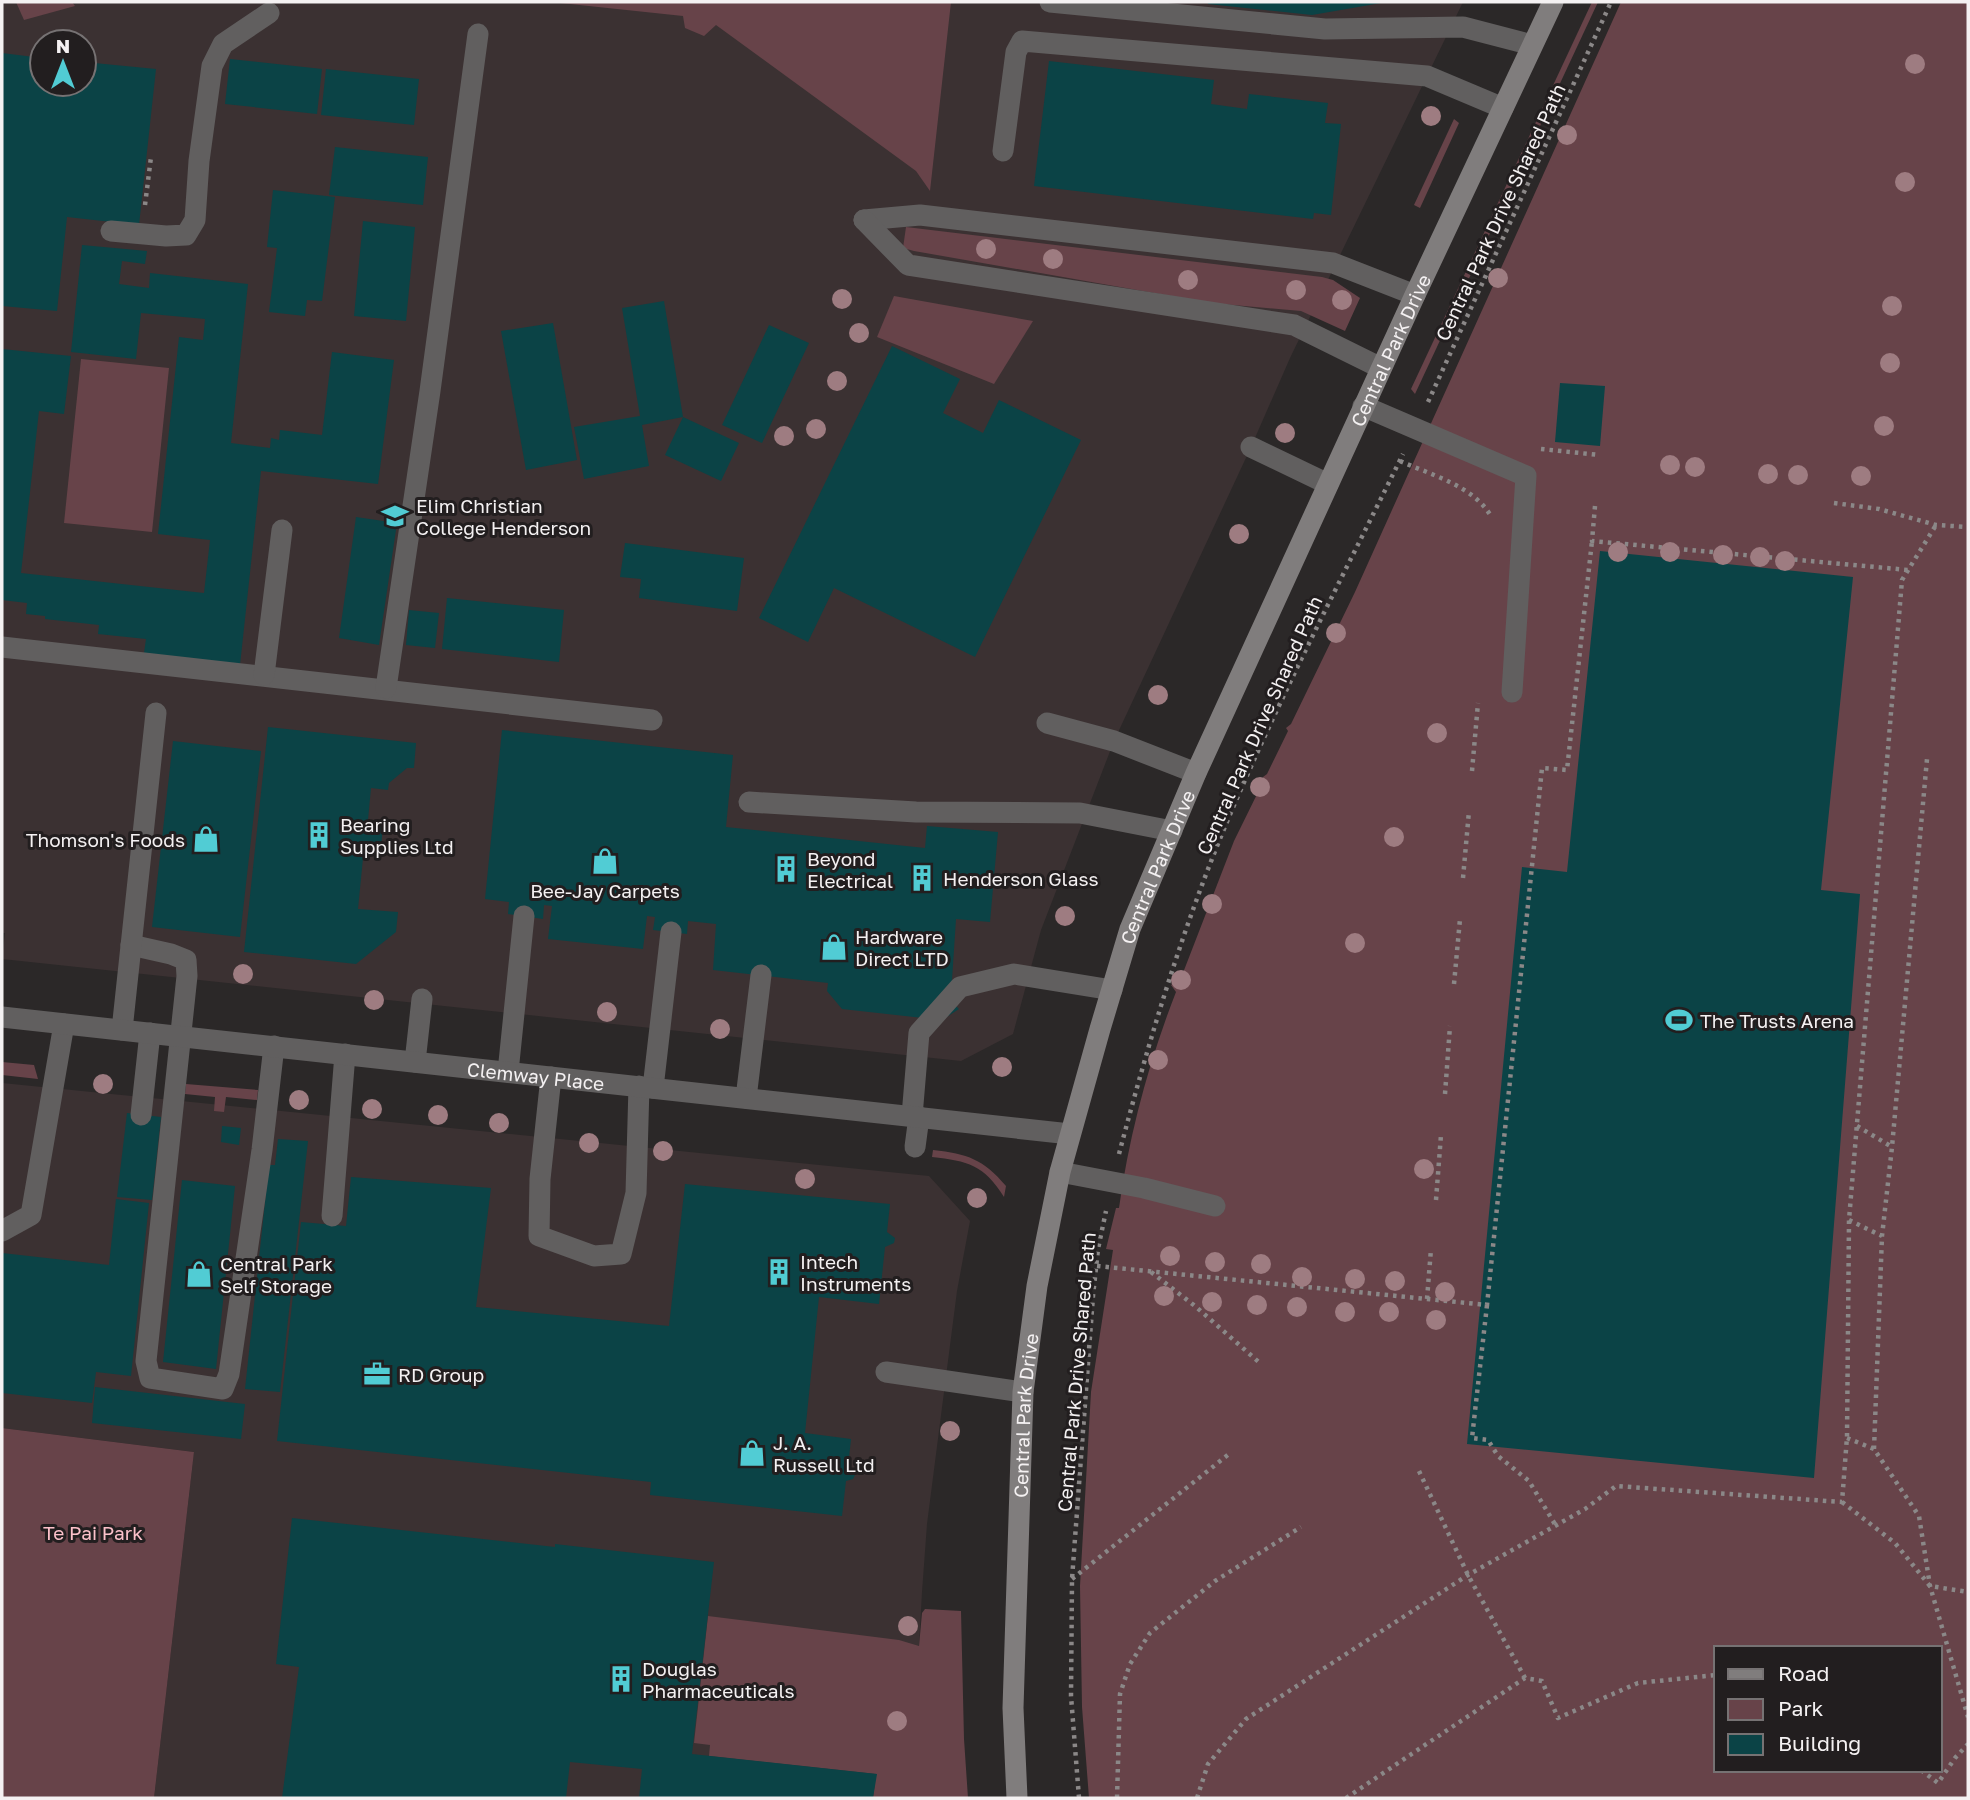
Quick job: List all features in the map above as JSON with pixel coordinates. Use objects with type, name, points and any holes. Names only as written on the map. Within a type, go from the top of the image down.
[{"type":"main road","name":"Central Park Drive","points":[[1017,1798],[1013,1708],[1023,1392],[1037,1286],[1060,1172],[1130,929],[1196,774],[1363,407],[1553,2]]},
{"type":"street","points":[[1050,2],[1325,29],[1463,27],[1532,45]]},
{"type":"street","points":[[111,231],[186,235],[195,219],[199,161],[212,66],[223,44],[269,13]]},
{"type":"street","points":[[386,688],[478,34]]},
{"type":"street","points":[[1003,151],[1016,52],[1022,41],[1427,76],[1503,108]]},
{"type":"street","points":[[1381,368],[1294,325],[908,265],[864,219],[920,215],[1333,263],[1415,295]]},
{"type":"street","points":[[1363,407],[1526,477],[1512,692]]},
{"type":"street","points":[[1251,447],[1328,484]]},
{"type":"street","points":[[264,675],[282,530]]},
{"type":"street","points":[[2,647],[386,688],[652,720]]},
{"type":"street","points":[[121,1030],[156,713]]},
{"type":"street","points":[[1047,723],[1114,741],[1196,774]]},
{"type":"street","points":[[749,802],[916,812],[1080,813],[1171,831]]},
{"type":"street","points":[[508,1072],[524,916]]},
{"type":"street","points":[[551,1077],[540,1179],[540,1236],[594,1256],[621,1254],[636,1193],[646,1087],[671,932]]},
{"type":"street","points":[[131,945],[186,960],[187,976],[146,1361],[150,1378],[223,1389],[229,1374],[262,1150],[274,1046]]},
{"type":"street","points":[[915,1147],[919,1033],[960,987],[1014,974],[1112,990]]},
{"type":"street","points":[[747,1098],[761,975]]},
{"type":"street","points":[[415,1062],[422,999]]},
{"type":"street","name":"Clemway Place","points":[[2,1017],[1070,1134]]},
{"type":"street","points":[[2,1231],[31,1215],[64,1024]]},
{"type":"street","points":[[141,1115],[150,1033]]},
{"type":"street","points":[[332,1216],[345,1054]]},
{"type":"street","points":[[1060,1172],[1215,1206]]},
{"type":"street","points":[[886,1372],[1023,1392]]},
{"type":"path","name":"Central Park Drive Shared Path","points":[[1079,1798],[1071,1696],[1072,1579],[1098,1249],[1137,1084],[1175,964],[1229,818],[1323,613],[1415,430],[1611,2]]},
{"type":"path","points":[[144,218],[151,157]]},
{"type":"path","points":[[1400,461],[1471,494],[1486,508],[1494,524]]},
{"type":"path","points":[[1834,503],[1879,509],[1936,525],[1968,527]]},
{"type":"path","points":[[1556,1526],[1529,1481],[1498,1456],[1488,1440],[1472,1438],[1542,768],[1567,770],[1595,506]]},
{"type":"path","points":[[1842,1503],[1847,1437],[1849,1220],[1902,580],[1936,525]]},
{"type":"path","points":[[1591,541],[1908,570]]},
{"type":"path","points":[[1472,771],[1478,704]]},
{"type":"path","points":[[1874,1449],[1882,1236],[1927,759]]},
{"type":"path","points":[[1463,878],[1469,811]]},
{"type":"path","points":[[1454,984],[1460,919]]},
{"type":"path","points":[[1445,1094],[1450,1026]]},
{"type":"path","points":[[1857,1126],[1892,1147]]},
{"type":"path","points":[[1436,1200],[1441,1135]]},
{"type":"path","points":[[1849,1220],[1882,1236]]},
{"type":"path","points":[[1427,1299],[1431,1249]]},
{"type":"path","points":[[1097,1266],[1487,1305]]},
{"type":"path","points":[[1150,1272],[1195,1306],[1261,1364]]},
{"type":"path","points":[[1847,1437],[1874,1449],[1919,1516],[1930,1586],[1968,1717]]},
{"type":"path","points":[[1072,1579],[1229,1454]]},
{"type":"path","points":[[1419,1471],[1468,1575],[1525,1678]]},
{"type":"path","points":[[1197,1798],[1208,1764],[1246,1719],[1468,1575],[1586,1509],[1616,1486],[1842,1503],[1895,1543],[1930,1586],[1968,1592]]},
{"type":"path","points":[[1118,1798],[1120,1694],[1130,1664],[1150,1633],[1215,1581],[1301,1527]]},
{"type":"path","points":[[1346,1798],[1525,1678],[1542,1681],[1558,1718],[1638,1683],[1714,1675]]},
{"type":"path","points":[[1924,1772],[1938,1783],[1968,1744]]},
{"type":"shaded area","points":[[2,2],[1463,2],[1290,358],[1114,741],[1041,930],[1013,1034],[961,1061],[2,959],[5,933],[2,933]]},
{"type":"shaded area","points":[[2,1083],[929,1176],[970,1221],[957,1291],[927,1524],[922,1592],[919,1646],[929,1798],[154,1798],[194,1452],[2,1428]]},
{"type":"green space","points":[[16,2],[72,2],[75,6],[24,20]]},
{"type":"green space","points":[[551,2],[951,2],[930,191],[916,171],[716,25],[704,36],[685,28],[683,16]]},
{"type":"green space","points":[[1592,2],[1598,2],[1415,394],[1411,389]]},
{"type":"green space","points":[[1621,2],[1968,2],[1968,1798],[1089,1798],[1082,1707],[1080,1586],[1091,1392],[1113,1250],[1106,1249],[1116,1208],[1119,1208],[1141,1098],[1176,992],[1171,985],[1181,978],[1234,841],[1264,780],[1263,777],[1288,731],[1286,728],[1291,724],[1355,592]]},
{"type":"green space","points":[[1454,119],[1459,123],[1420,208],[1414,205]]},
{"type":"green space","points":[[906,227],[1322,277],[1333,280],[1360,298],[1345,331],[1301,311],[1211,303],[914,251],[903,248]]},
{"type":"green space","points":[[894,296],[1033,321],[994,384],[877,337]]},
{"type":"green space","points":[[81,359],[169,368],[152,532],[64,523]]},
{"type":"green space","points":[[2,1062],[34,1065],[38,1079],[2,1075]]},
{"type":"green space","points":[[186,1084],[258,1090],[257,1100],[226,1097],[224,1112],[214,1111],[215,1097],[185,1094]]},
{"type":"green space","points":[[933,1150],[965,1156],[982,1164],[1006,1186],[1004,1197],[982,1171],[956,1160],[932,1157]]},
{"type":"green space","name":"Te Pai Park","points":[[2,1428],[194,1452],[154,1798],[2,1798]]},
{"type":"green space","points":[[925,1609],[961,1611],[968,1798],[873,1798],[876,1774],[709,1756],[710,1745],[694,1743],[708,1616],[899,1640],[919,1646],[922,1613]]},
{"type":"building","points":[[1208,2],[1381,2],[1381,3],[1312,15]]},
{"type":"building","points":[[2,53],[28,56],[28,98],[98,98],[98,63],[156,69],[139,225],[67,217],[57,311],[2,306]]},
{"type":"building","points":[[230,59],[322,69],[317,114],[225,104]]},
{"type":"building","points":[[1049,61],[1214,80],[1211,104],[1247,109],[1249,94],[1328,103],[1325,123],[1341,124],[1331,215],[1314,213],[1313,219],[1034,186]]},
{"type":"building","points":[[326,69],[419,79],[414,125],[321,115]]},
{"type":"building","points":[[335,147],[428,157],[423,205],[329,195]]},
{"type":"building","points":[[273,190],[335,197],[322,301],[307,300],[305,316],[269,312],[277,248],[267,247]]},
{"type":"building","points":[[363,221],[415,227],[406,321],[354,316]]},
{"type":"building","points":[[82,245],[147,251],[145,264],[122,261],[119,284],[149,288],[150,273],[248,284],[231,443],[270,448],[271,438],[279,440],[280,430],[322,435],[332,352],[394,360],[378,484],[261,471],[240,665],[144,653],[146,639],[98,634],[99,625],[45,619],[45,616],[26,614],[27,603],[2,600],[2,349],[71,356],[64,414],[39,411],[21,573],[204,593],[210,540],[158,534],[179,337],[203,340],[205,319],[141,313],[136,359],[71,352]]},
{"type":"building","points":[[664,301],[683,417],[642,425],[649,466],[584,479],[574,427],[640,416],[622,308]]},
{"type":"building","points":[[553,323],[577,460],[526,470],[501,331]]},
{"type":"building","points":[[769,325],[809,343],[762,443],[722,425]]},
{"type":"building","points":[[892,346],[960,379],[943,413],[983,433],[999,400],[1081,440],[975,657],[834,588],[808,642],[759,618]]},
{"type":"building","points":[[1560,383],[1605,386],[1600,446],[1555,442]]},
{"type":"building","points":[[683,417],[739,443],[721,481],[665,455]]},
{"type":"building","points":[[356,517],[397,523],[379,645],[339,638]]},
{"type":"building","points":[[625,543],[744,558],[737,611],[639,598],[641,579],[620,577]]},
{"type":"building","name":"The Trusts Arena","points":[[1600,551],[1853,577],[1821,890],[1860,894],[1814,1478],[1467,1444],[1522,867],[1567,872]]},
{"type":"building","points":[[447,598],[564,610],[559,662],[442,649]]},
{"type":"building","points":[[409,610],[439,613],[435,648],[406,645]]},
{"type":"building","name":"Bearing Supplies Ltd","points":[[268,727],[416,743],[414,768],[407,768],[389,783],[388,790],[371,788],[368,820],[383,822],[381,850],[364,848],[358,909],[398,912],[396,932],[356,964],[244,952]]},
{"type":"building","points":[[502,730],[733,755],[726,827],[925,848],[927,826],[998,832],[990,922],[956,919],[951,995],[948,998],[959,1009],[939,1022],[842,1009],[827,991],[828,983],[713,970],[716,924],[688,921],[687,934],[653,930],[655,917],[647,916],[643,949],[548,939],[552,906],[544,905],[543,919],[508,914],[509,902],[485,899]]},
{"type":"building","name":"Thomson's Foods","points":[[173,741],[261,751],[240,937],[152,927]]},
{"type":"building","points":[[127,1113],[161,1117],[152,1200],[117,1197]]},
{"type":"building","points":[[222,1126],[241,1128],[239,1145],[221,1142]]},
{"type":"building","points":[[278,1139],[308,1141],[280,1392],[245,1389],[269,1165],[275,1165]]},
{"type":"building","points":[[351,1177],[491,1188],[476,1307],[669,1326],[685,1184],[890,1204],[887,1232],[895,1238],[894,1243],[885,1247],[879,1304],[819,1297],[805,1433],[851,1439],[848,1467],[855,1471],[855,1475],[853,1479],[846,1481],[842,1516],[650,1495],[651,1482],[277,1441],[301,1222],[346,1226]]},
{"type":"building","name":"Central Park Self Storage","points":[[182,1180],[235,1186],[216,1369],[163,1362]]},
{"type":"building","points":[[116,1199],[149,1203],[131,1376],[96,1372],[92,1403],[2,1393],[2,1253],[109,1265]]},
{"type":"building","points":[[95,1387],[245,1404],[241,1439],[92,1423]]},
{"type":"building","points":[[292,1518],[714,1562],[692,1754],[877,1774],[873,1798],[639,1798],[642,1769],[570,1762],[566,1798],[282,1798],[299,1667],[276,1664]]},
{"type":"place","name":"Elim Christian College Henderson","points":[[395,516]]},
{"type":"place","name":"Bearing Supplies Ltd","points":[[319,835]]},
{"type":"place","name":"Thomson's Foods","points":[[206,839]]},
{"type":"place","name":"Bee-Jay Carpets","points":[[605,861]]},
{"type":"place","name":"Beyond Electrical","points":[[786,869]]},
{"type":"place","name":"Henderson Glass","points":[[922,878]]},
{"type":"place","name":"Hardware Direct LTD","points":[[834,947]]},
{"type":"place","name":"The Trusts Arena","points":[[1679,1020]]},
{"type":"place","name":"Intech Instruments","points":[[779,1272]]},
{"type":"place","name":"Central Park Self Storage","points":[[199,1274]]},
{"type":"place","name":"RD Group","points":[[377,1374]]},
{"type":"place","name":"J. A. Russell Ltd","points":[[752,1453]]},
{"type":"place","name":"Douglas Pharmaceuticals","points":[[621,1679]]}]
